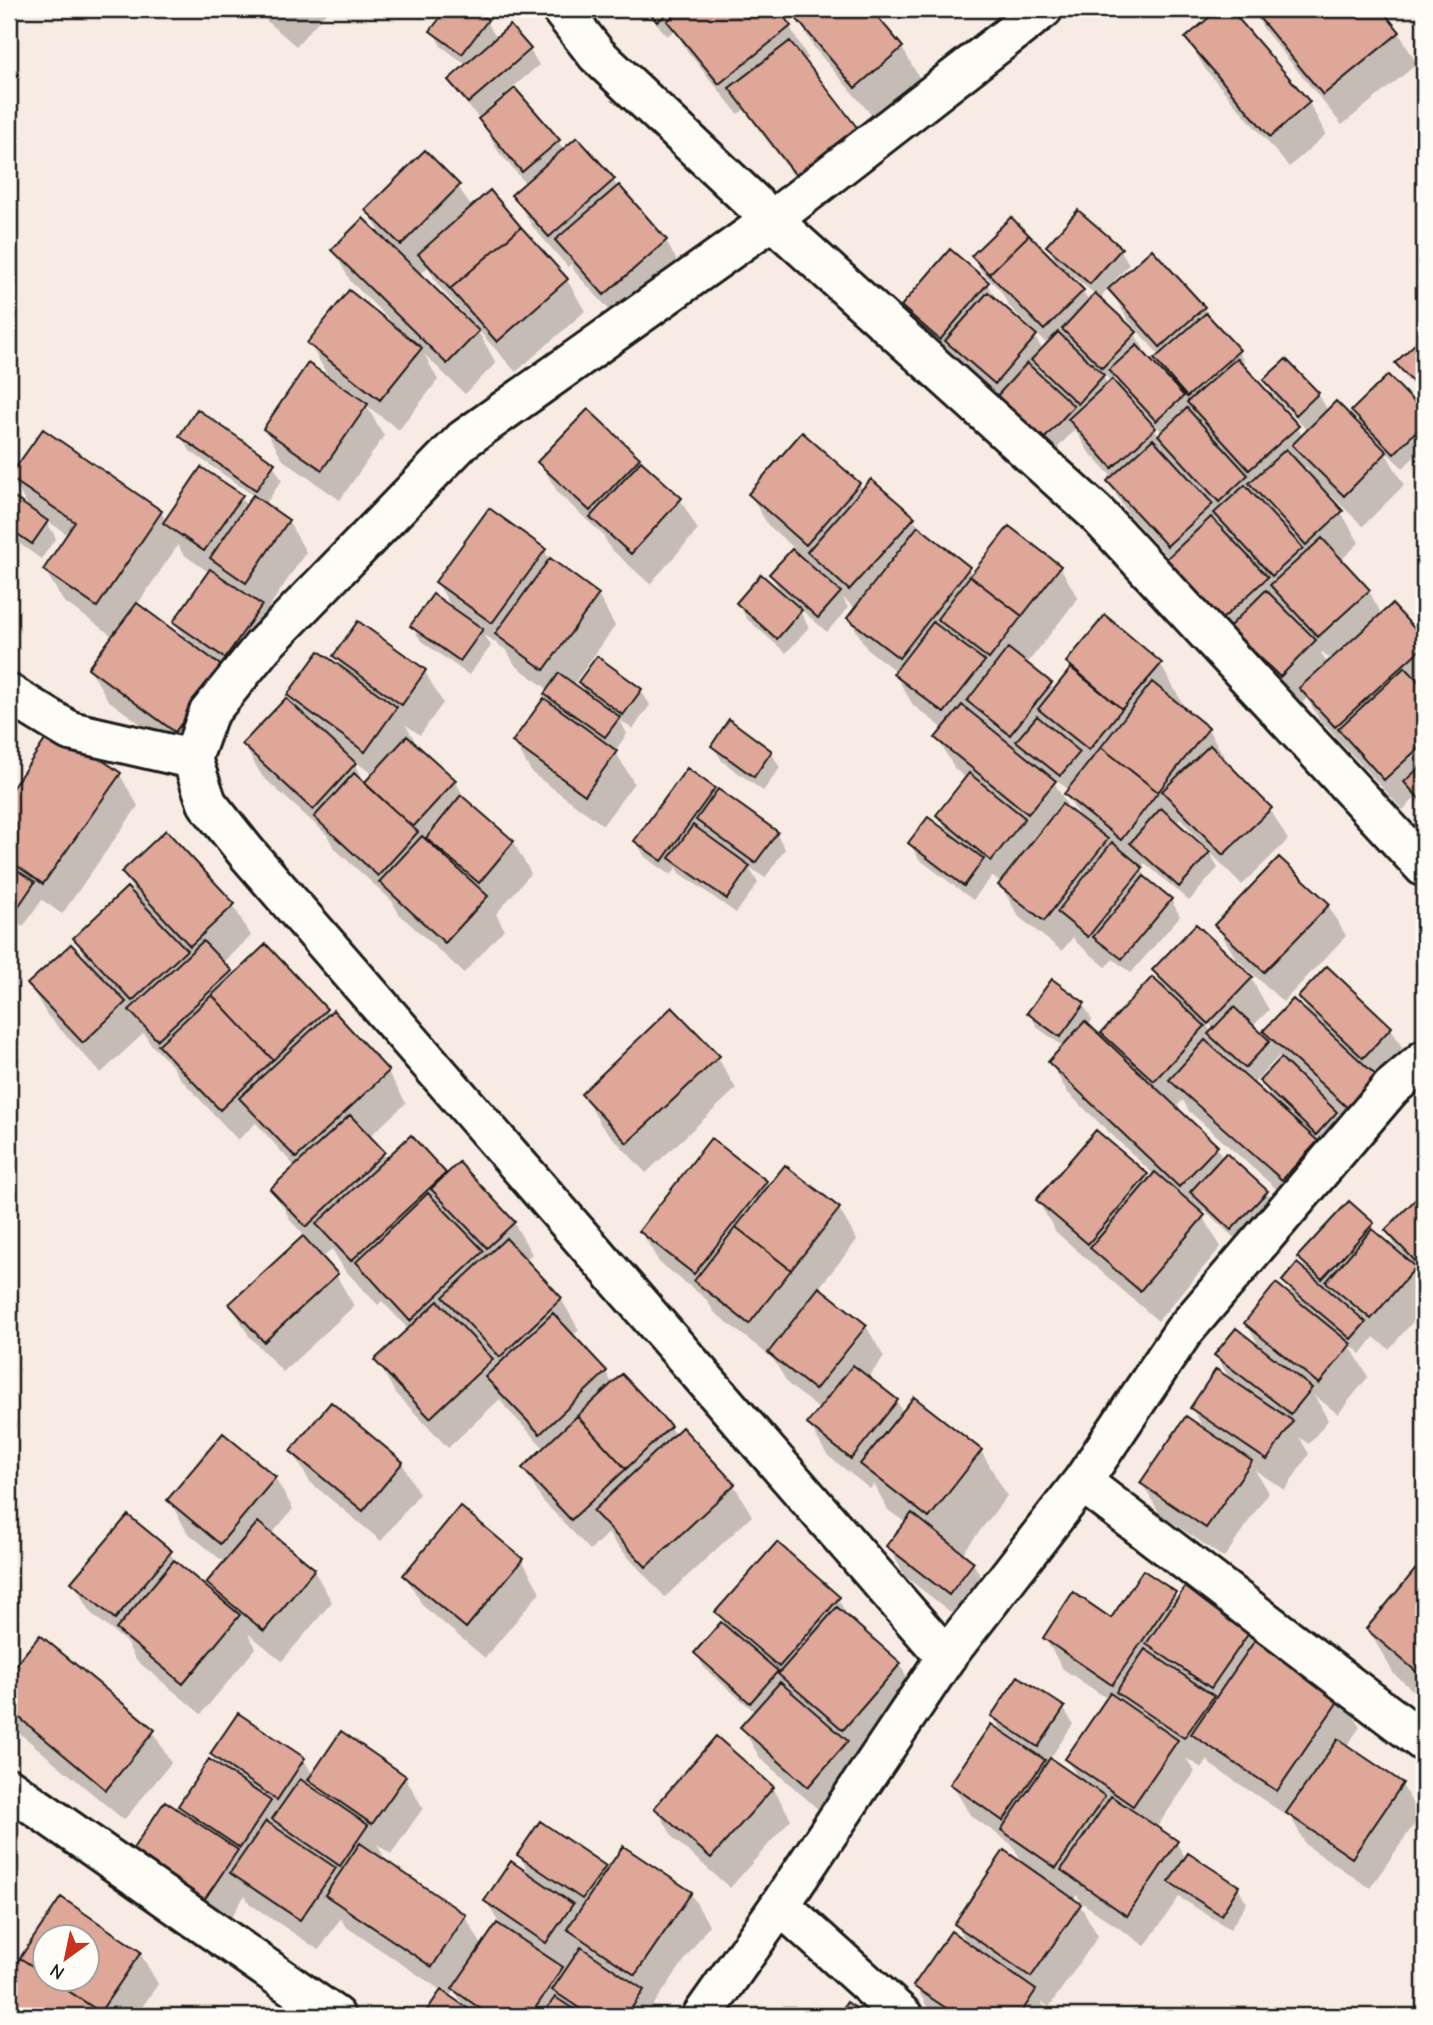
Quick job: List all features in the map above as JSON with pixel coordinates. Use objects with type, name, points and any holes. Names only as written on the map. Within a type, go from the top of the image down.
[{"type":"street","points":[[561,9],[597,55],[772,220],[1095,512],[1424,867]]},
{"type":"street","points":[[946,1657],[246,852],[207,803],[192,759],[208,714],[262,646],[463,440],[772,220],[1043,9]]},
{"type":"street","points":[[9,694],[71,731],[192,759]]},
{"type":"street","points":[[702,2016],[780,1905],[946,1657],[1082,1482],[1183,1332],[1391,1088],[1424,1060]]},
{"type":"street","points":[[1082,1482],[1424,1742]]},
{"type":"street","points":[[9,1788],[335,2016]]},
{"type":"street","points":[[780,1905],[903,2016]]},
{"type":"building","points":[[447,9],[473,9],[488,20],[462,54],[430,31]]},
{"type":"building","points":[[646,9],[673,9],[657,22]]},
{"type":"building","points":[[682,9],[778,9],[791,26],[719,84],[667,21]]},
{"type":"building","points":[[805,9],[871,9],[903,47],[855,88],[795,17]]},
{"type":"building","points":[[1219,9],[1230,9],[1310,102],[1270,137],[1185,38]]},
{"type":"building","points":[[1252,9],[1381,9],[1400,32],[1323,95]]},
{"type":"building","points":[[510,25],[531,49],[468,103],[448,80]]},
{"type":"building","points":[[790,41],[859,130],[798,178],[729,88]]},
{"type":"building","points":[[515,88],[560,140],[522,172],[478,119]]},
{"type":"building","points":[[577,137],[615,179],[549,237],[511,195]]},
{"type":"building","points":[[425,150],[460,185],[401,245],[365,210]]},
{"type":"building","points":[[619,185],[667,240],[604,295],[555,240]]},
{"type":"building","points":[[490,190],[521,227],[450,289],[418,254]]},
{"type":"building","points":[[1078,210],[1122,248],[1090,284],[1046,246]]},
{"type":"building","points":[[1011,217],[1029,235],[989,274],[971,256]]},
{"type":"building","points":[[363,218],[479,331],[447,364],[331,250]]},
{"type":"building","points":[[521,227],[568,279],[497,342],[450,289]]},
{"type":"building","points":[[1029,235],[1084,290],[1044,330],[989,274]]},
{"type":"building","points":[[950,249],[989,282],[940,340],[901,306]]},
{"type":"building","points":[[1152,249],[1205,307],[1160,347],[1108,289]]},
{"type":"building","points":[[349,290],[422,348],[380,400],[307,343]]},
{"type":"building","points":[[988,292],[1037,335],[995,384],[945,341]]},
{"type":"building","points":[[1095,293],[1137,332],[1102,368],[1062,329]]},
{"type":"building","points":[[1206,313],[1240,350],[1187,397],[1154,359]]},
{"type":"building","points":[[1058,332],[1104,375],[1078,404],[1031,360]]},
{"type":"building","points":[[1424,335],[1424,394],[1395,363]]},
{"type":"building","points":[[1137,345],[1184,396],[1156,421],[1109,370]]},
{"type":"building","points":[[1237,358],[1299,426],[1249,470],[1187,402]]},
{"type":"building","points":[[1286,359],[1319,393],[1296,415],[1263,380]]},
{"type":"building","points":[[308,363],[368,404],[322,470],[263,429]]},
{"type":"building","points":[[1027,363],[1074,406],[1043,440],[996,397]]},
{"type":"building","points":[[1388,375],[1424,412],[1424,423],[1394,454],[1351,411]]},
{"type":"building","points":[[1112,379],[1156,428],[1112,468],[1068,419]]},
{"type":"building","points":[[1336,401],[1387,452],[1344,496],[1292,445]]},
{"type":"building","points":[[1187,408],[1248,475],[1219,502],[1158,435]]},
{"type":"building","points":[[197,409],[275,463],[256,490],[179,436]]},
{"type":"building","points":[[588,409],[640,458],[590,511],[537,462]]},
{"type":"building","points":[[43,429],[162,511],[97,607],[43,570],[75,522],[9,477]]},
{"type":"building","points":[[802,432],[860,483],[806,545],[748,494]]},
{"type":"building","points":[[1153,439],[1213,504],[1167,546],[1107,481]]},
{"type":"building","points":[[1286,449],[1343,511],[1306,545],[1249,483]]},
{"type":"building","points":[[641,461],[682,498],[631,554],[590,517]]},
{"type":"building","points":[[201,467],[243,495],[204,551],[163,523]]},
{"type":"building","points":[[871,479],[915,517],[849,590],[807,552]]},
{"type":"building","points":[[1245,485],[1303,548],[1272,576],[1214,513]]},
{"type":"building","points":[[9,494],[48,521],[32,544],[9,528]]},
{"type":"building","points":[[253,495],[289,520],[246,583],[210,558]]},
{"type":"building","points":[[489,508],[546,549],[492,623],[435,582]]},
{"type":"building","points":[[1211,517],[1268,577],[1220,621],[1163,562]]},
{"type":"building","points":[[918,526],[970,567],[899,658],[847,618]]},
{"type":"building","points":[[1009,526],[1061,566],[1022,616],[970,576]]},
{"type":"building","points":[[1322,538],[1370,590],[1318,637],[1270,585]]},
{"type":"building","points":[[792,549],[841,592],[818,618],[769,574]]},
{"type":"building","points":[[550,558],[599,594],[544,670],[495,634]]},
{"type":"building","points":[[210,569],[262,605],[225,658],[173,622]]},
{"type":"building","points":[[761,574],[802,610],[777,639],[736,603]]},
{"type":"building","points":[[970,576],[1022,616],[989,659],[937,619]]},
{"type":"building","points":[[1266,590],[1316,640],[1280,677],[1229,627]]},
{"type":"building","points":[[433,594],[483,629],[460,661],[410,626]]},
{"type":"building","points":[[137,603],[223,667],[175,732],[88,668]]},
{"type":"building","points":[[1392,604],[1424,639],[1424,646],[1335,727],[1299,688]]},
{"type":"building","points":[[1105,615],[1162,663],[1122,709],[1066,662]]},
{"type":"building","points":[[358,621],[426,670],[402,705],[333,656]]},
{"type":"building","points":[[933,622],[985,661],[944,713],[893,674]]},
{"type":"building","points":[[1008,648],[1052,683],[1010,735],[967,701]]},
{"type":"building","points":[[319,651],[397,707],[365,752],[287,695]]},
{"type":"building","points":[[597,656],[642,689],[623,715],[578,682]]},
{"type":"building","points":[[1405,667],[1424,687],[1424,743],[1384,780],[1338,729]]},
{"type":"building","points":[[1071,668],[1122,709],[1089,750],[1038,709]]},
{"type":"building","points":[[559,673],[620,717],[605,737],[544,694]]},
{"type":"building","points":[[1152,682],[1209,728],[1158,792],[1101,747]]},
{"type":"building","points":[[286,698],[356,763],[313,810],[242,744]]},
{"type":"building","points":[[544,698],[617,751],[585,795],[512,742]]},
{"type":"building","points":[[962,705],[1056,781],[1028,814],[935,738]]},
{"type":"building","points":[[1037,716],[1080,752],[1060,776],[1016,741]]},
{"type":"building","points":[[729,719],[772,751],[754,777],[711,746]]},
{"type":"building","points":[[54,727],[121,773],[43,884],[9,860],[9,793]]},
{"type":"building","points":[[407,736],[456,780],[413,827],[364,783]]},
{"type":"building","points":[[1210,745],[1272,808],[1223,855],[1162,791]]},
{"type":"building","points":[[1101,747],[1158,792],[1121,840],[1064,794]]},
{"type":"building","points":[[1424,763],[1424,804],[1404,782]]},
{"type":"building","points":[[687,768],[715,788],[662,861],[634,841]]},
{"type":"building","points":[[354,773],[418,832],[378,876],[314,817]]},
{"type":"building","points":[[969,773],[1025,818],[991,861],[936,815]]},
{"type":"building","points":[[718,789],[778,832],[755,863],[696,820]]},
{"type":"building","points":[[461,795],[514,841],[479,883],[426,838]]},
{"type":"building","points":[[1062,804],[1108,839],[1044,921],[998,885]]},
{"type":"building","points":[[1161,808],[1210,852],[1179,887],[1130,843]]},
{"type":"building","points":[[928,817],[984,859],[964,886],[908,843]]},
{"type":"building","points":[[693,825],[750,866],[727,899],[669,858]]},
{"type":"building","points":[[166,830],[235,904],[190,946],[121,872]]},
{"type":"building","points":[[422,836],[488,896],[445,943],[379,882]]},
{"type":"building","points":[[1112,842],[1143,868],[1088,937],[1057,912]]},
{"type":"building","points":[[1279,857],[1330,904],[1264,972],[1214,925]]},
{"type":"building","points":[[9,865],[35,882],[14,913],[9,909]]},
{"type":"building","points":[[1144,876],[1172,899],[1122,959],[1093,937]]},
{"type":"building","points":[[127,887],[187,950],[132,1001],[73,938]]},
{"type":"building","points":[[1196,924],[1253,977],[1208,1024],[1152,970]]},
{"type":"building","points":[[203,941],[232,971],[157,1040],[129,1010]]},
{"type":"building","points":[[71,944],[126,1002],[83,1043],[27,984]]},
{"type":"building","points":[[266,944],[327,1009],[273,1060],[212,995]]},
{"type":"building","points":[[1327,966],[1392,1027],[1363,1058],[1298,997]]},
{"type":"building","points":[[1152,977],[1205,1026],[1154,1081],[1101,1033]]},
{"type":"building","points":[[1052,979],[1085,1003],[1060,1037],[1027,1013]]},
{"type":"building","points":[[212,995],[273,1060],[220,1110],[158,1045]]},
{"type":"building","points":[[1293,999],[1379,1078],[1350,1110],[1263,1031]]},
{"type":"building","points":[[672,1007],[720,1056],[627,1143],[581,1094]]},
{"type":"building","points":[[1234,1007],[1270,1041],[1245,1068],[1208,1034]]},
{"type":"building","points":[[333,1010],[389,1071],[296,1158],[239,1098]]},
{"type":"building","points":[[1085,1021],[1218,1146],[1179,1187],[1048,1062]]},
{"type":"building","points":[[1205,1040],[1318,1141],[1282,1180],[1169,1080]]},
{"type":"building","points":[[1281,1058],[1337,1112],[1316,1135],[1259,1081]]},
{"type":"building","points":[[350,1115],[385,1152],[306,1227],[270,1189]]},
{"type":"building","points":[[1096,1130],[1148,1174],[1088,1244],[1036,1200]]},
{"type":"building","points":[[411,1135],[446,1173],[351,1261],[316,1224]]},
{"type":"building","points":[[711,1138],[767,1181],[694,1274],[639,1231]]},
{"type":"building","points":[[1226,1153],[1268,1191],[1231,1230],[1190,1192]]},
{"type":"building","points":[[459,1162],[515,1222],[487,1248],[431,1189]]},
{"type":"building","points":[[785,1165],[840,1208],[791,1270],[736,1227]]},
{"type":"building","points":[[1155,1172],[1205,1215],[1140,1291],[1090,1248]]},
{"type":"building","points":[[1424,1191],[1424,1270],[1385,1230]]},
{"type":"building","points":[[428,1193],[484,1251],[410,1321],[356,1262]]},
{"type":"building","points":[[1349,1201],[1374,1223],[1322,1279],[1297,1257]]},
{"type":"building","points":[[736,1227],[791,1270],[749,1324],[694,1281]]},
{"type":"building","points":[[1372,1229],[1416,1267],[1371,1319],[1326,1282]]},
{"type":"building","points":[[303,1236],[338,1274],[264,1342],[229,1304]]},
{"type":"building","points":[[506,1238],[562,1298],[500,1357],[443,1297]]},
{"type":"building","points":[[1297,1263],[1366,1322],[1351,1339],[1282,1281]]},
{"type":"building","points":[[1276,1283],[1351,1344],[1319,1384],[1244,1323]]},
{"type":"building","points":[[819,1287],[867,1325],[815,1390],[768,1353]]},
{"type":"building","points":[[438,1301],[493,1359],[430,1418],[374,1360]]},
{"type":"building","points":[[553,1313],[607,1371],[540,1434],[485,1377]]},
{"type":"building","points":[[1236,1328],[1312,1388],[1291,1414],[1214,1355]]},
{"type":"building","points":[[853,1365],[898,1400],[851,1459],[807,1424]]},
{"type":"building","points":[[1216,1369],[1293,1421],[1267,1460],[1190,1408]]},
{"type":"building","points":[[622,1374],[671,1426],[626,1469],[577,1416]]},
{"type":"building","points":[[914,1397],[982,1450],[929,1518],[860,1464]]},
{"type":"building","points":[[331,1402],[403,1462],[363,1511],[290,1451]]},
{"type":"building","points":[[577,1416],[626,1469],[571,1520],[522,1468]]},
{"type":"building","points":[[1186,1416],[1252,1461],[1206,1528],[1140,1483]]},
{"type":"building","points":[[682,1427],[735,1484],[646,1567],[593,1511]]},
{"type":"building","points":[[223,1433],[276,1477],[220,1544],[167,1500]]},
{"type":"building","points":[[460,1506],[523,1559],[466,1628],[403,1575]]},
{"type":"building","points":[[912,1513],[974,1562],[949,1595],[886,1546]]},
{"type":"building","points":[[128,1515],[172,1551],[115,1619],[71,1582]]},
{"type":"building","points":[[258,1522],[315,1569],[264,1631],[206,1583]]},
{"type":"building","points":[[777,1542],[840,1597],[779,1667],[715,1612]]},
{"type":"building","points":[[1424,1559],[1424,1678],[1366,1629]]},
{"type":"building","points":[[174,1560],[240,1615],[183,1684],[116,1629]]},
{"type":"building","points":[[1143,1570],[1176,1592],[1112,1685],[1043,1638],[1073,1592],[1111,1618]]},
{"type":"building","points":[[1186,1586],[1251,1630],[1211,1688],[1146,1644]]},
{"type":"building","points":[[837,1607],[901,1663],[843,1730],[778,1674]]},
{"type":"building","points":[[721,1622],[778,1671],[750,1703],[694,1653]]},
{"type":"building","points":[[40,1635],[155,1730],[106,1790],[9,1709],[9,1673]]},
{"type":"building","points":[[1258,1636],[1343,1694],[1277,1791],[1191,1734]]},
{"type":"building","points":[[1145,1649],[1214,1696],[1184,1738],[1116,1692]]},
{"type":"building","points":[[1018,1676],[1065,1707],[1038,1747],[991,1716]]},
{"type":"building","points":[[780,1682],[848,1741],[808,1787],[740,1727]]},
{"type":"building","points":[[1110,1693],[1178,1740],[1133,1806],[1065,1759]]},
{"type":"building","points":[[238,1713],[305,1758],[277,1800],[210,1754]]},
{"type":"building","points":[[991,1724],[1045,1760],[1003,1821],[950,1784]]},
{"type":"building","points":[[341,1731],[406,1776],[372,1824],[308,1780]]},
{"type":"building","points":[[716,1736],[774,1787],[711,1858],[654,1808]]},
{"type":"building","points":[[1338,1739],[1403,1783],[1352,1858],[1286,1813]]},
{"type":"building","points":[[1050,1758],[1105,1796],[1056,1868],[1001,1830]]},
{"type":"building","points":[[209,1759],[271,1801],[240,1848],[178,1806]]},
{"type":"building","points":[[300,1779],[368,1825],[340,1866],[272,1819]]},
{"type":"building","points":[[1111,1796],[1178,1841],[1127,1916],[1061,1870]]},
{"type":"building","points":[[165,1801],[238,1850],[202,1903],[130,1853]]},
{"type":"building","points":[[266,1821],[336,1868],[300,1920],[230,1873]]},
{"type":"building","points":[[540,1821],[606,1866],[582,1899],[517,1855]]},
{"type":"building","points":[[360,1843],[466,1915],[432,1967],[325,1895]]},
{"type":"building","points":[[623,1846],[692,1892],[635,1975],[567,1929]]},
{"type":"building","points":[[1004,1850],[1081,1904],[1031,1977],[954,1924]]},
{"type":"building","points":[[1188,1853],[1239,1886],[1221,1915],[1169,1882]]},
{"type":"building","points":[[511,1861],[573,1904],[546,1943],[484,1901]]},
{"type":"building","points":[[61,1897],[100,1924],[43,1924]]},
{"type":"building","points":[[497,1923],[563,1967],[530,2016],[491,2016],[452,1989]]},
{"type":"building","points":[[102,1925],[141,1952],[100,2012],[73,1994],[102,1994]]},
{"type":"building","points":[[951,1931],[1036,1990],[1019,2016],[958,2016],[913,1986]]},
{"type":"building","points":[[32,1940],[32,1966],[20,1958]]},
{"type":"building","points":[[581,1947],[644,1990],[626,2016],[591,2016],[552,1990]]},
{"type":"building","points":[[20,1958],[32,1966],[32,1994],[73,1994],[100,2012],[97,2016],[9,2016],[9,1975]]},
{"type":"building","points":[[441,1990],[479,2016],[423,2016]]},
{"type":"building","points":[[555,1997],[584,2016],[542,2016]]},
{"type":"building","points":[[847,2002],[868,2016],[838,2016]]}]
